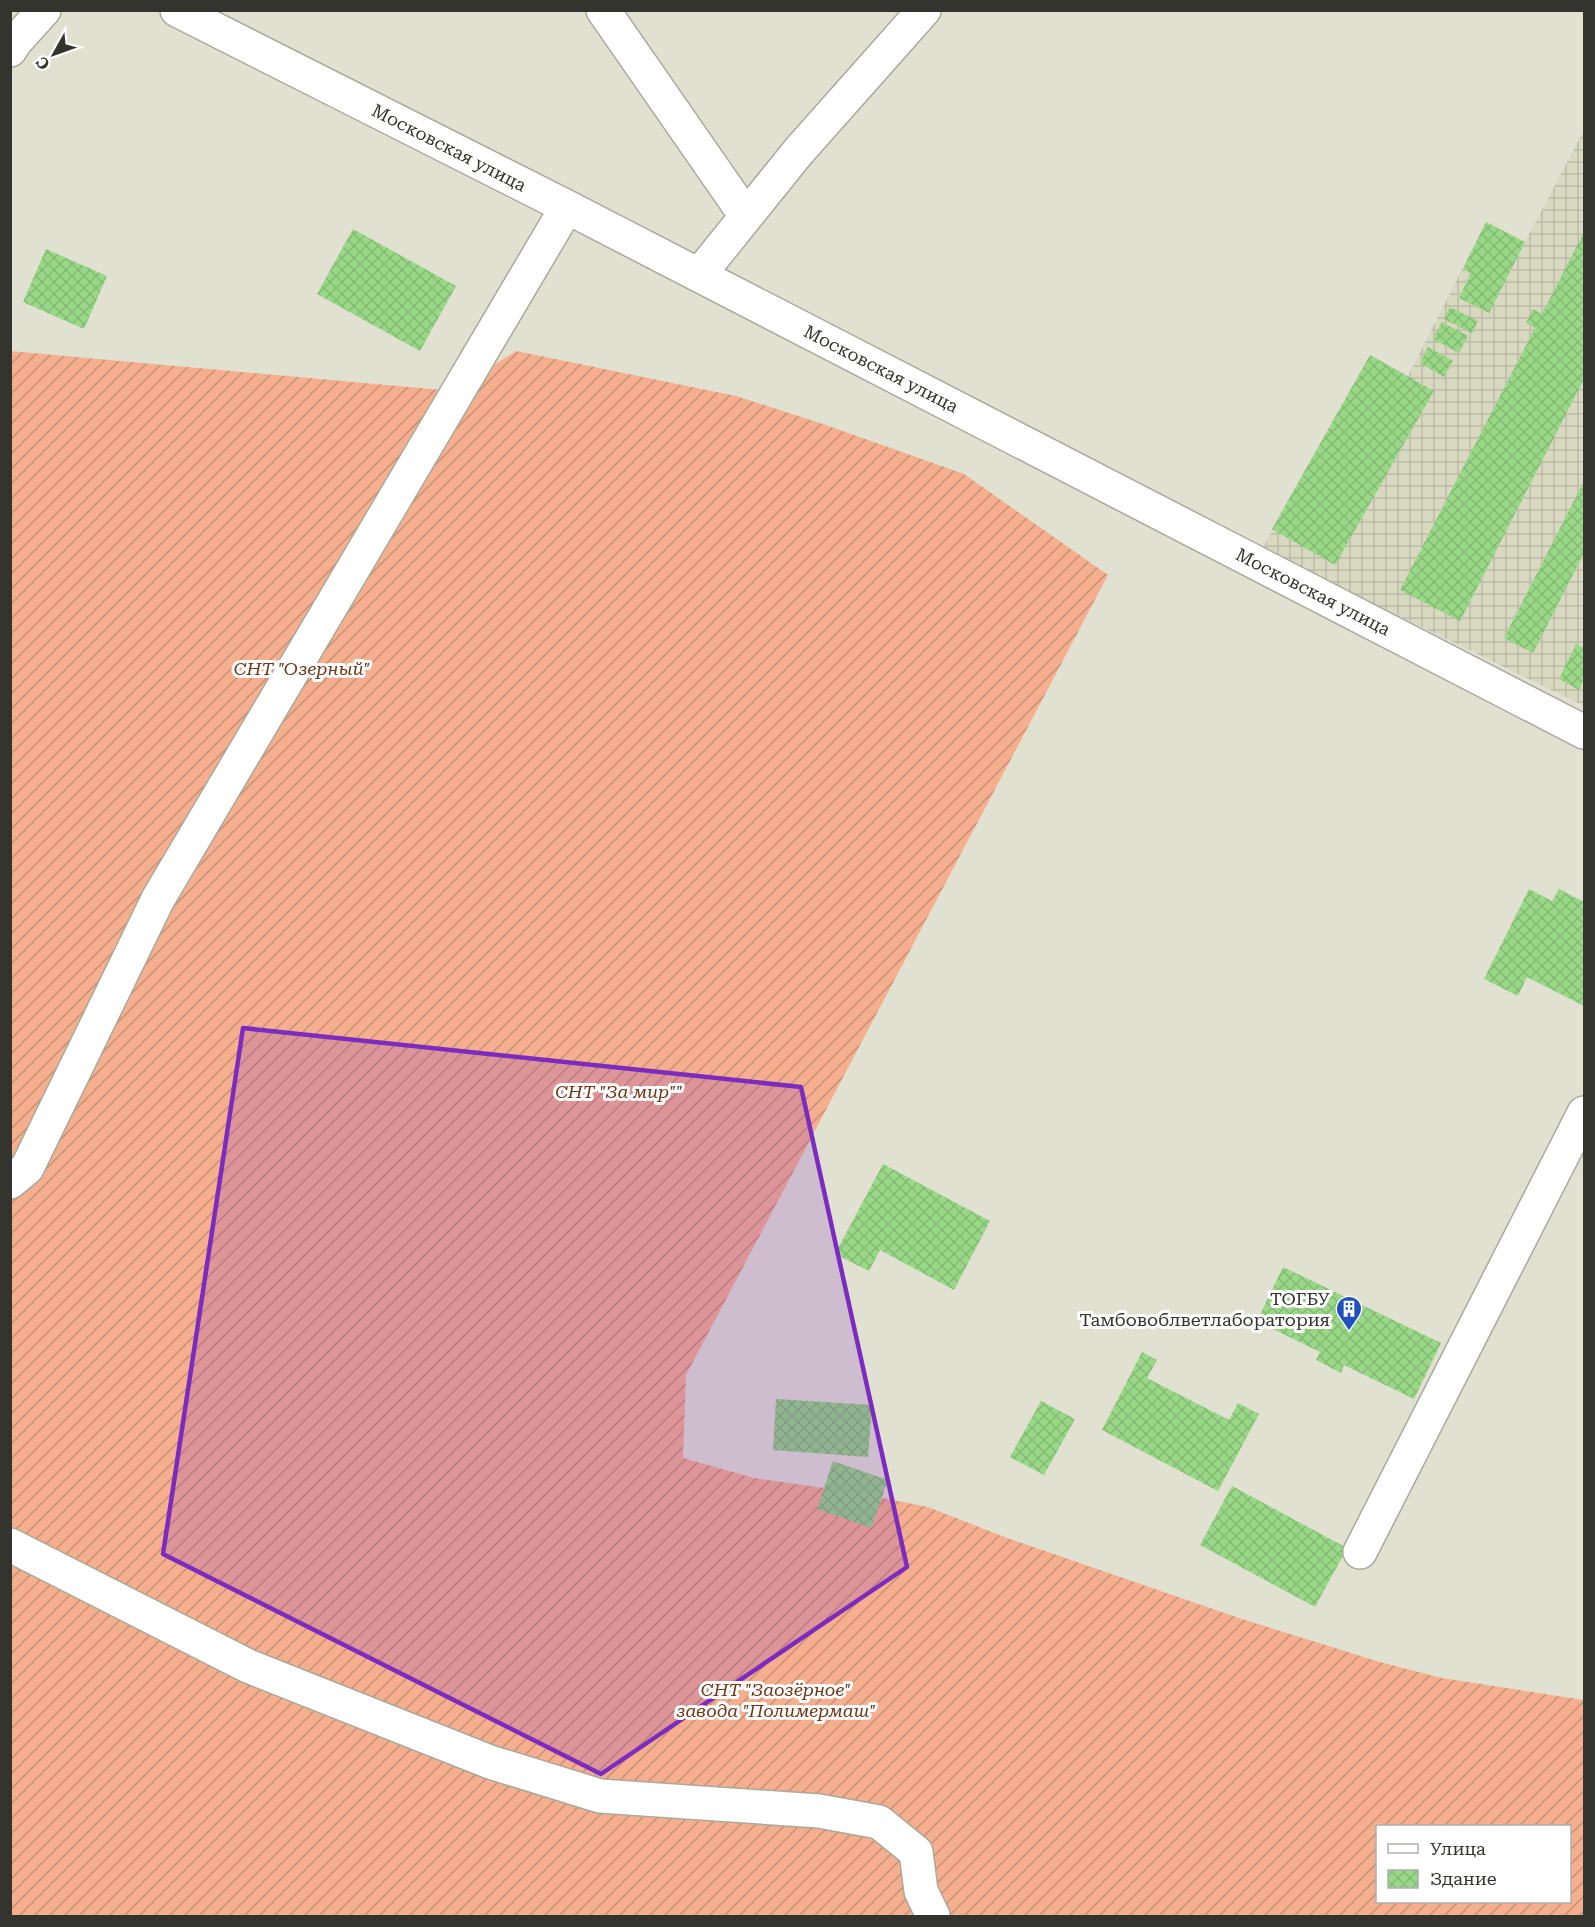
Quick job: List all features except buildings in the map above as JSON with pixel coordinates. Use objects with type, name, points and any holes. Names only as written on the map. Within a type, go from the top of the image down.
[{"type":"street","points":[[10,50],[44,10]]},
{"type":"street","name":"Московская улица","points":[[177,10],[567,207],[1584,732]]},
{"type":"street","points":[[603,10],[746,216]]},
{"type":"street","points":[[699,275],[798,152],[924,10]]},
{"type":"street","points":[[10,1182],[27,1168],[159,899],[567,207]]},
{"type":"street","points":[[1360,1552],[1584,1113]]},
{"type":"street","points":[[10,1545],[248,1666],[490,1762],[600,1796],[819,1810],[879,1822],[916,1852],[921,1892],[933,1917]]},
{"type":"highlighted area","points":[[243,1028],[801,1087],[907,1567],[601,1774],[163,1554]]},
{"type":"shaded area","points":[[1584,130],[1584,706],[1262,549],[1370,355],[1408,376],[1486,222],[1525,242]]},
{"type":"green space","points":[[10,351],[453,391],[516,351],[736,396],[964,474],[1108,575],[686,1375],[683,1458],[754,1478],[853,1492],[928,1507],[1007,1538],[1242,1619],[1380,1662],[1442,1678],[1584,1700],[1584,1916],[11,1916]]},
{"type":"place","name":"ТОГБУ Тамбовоблветлаборатория","points":[[1349,1332]]},
{"type":"park label","name":"СНТ \"Озерный\"","points":[[302,669]]},
{"type":"park label","name":"СНТ \"За мир\"\"","points":[[619,1092]]},
{"type":"park label","name":"СНТ \"Заозёрное\" завода \"Полимермаш\"","points":[[776,1700]]}]
